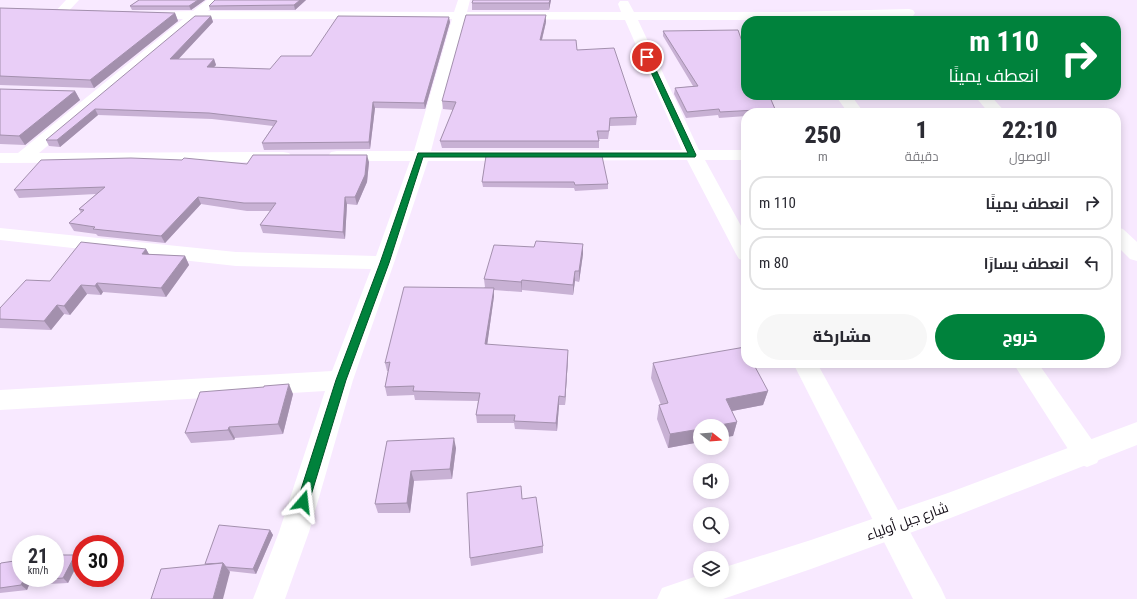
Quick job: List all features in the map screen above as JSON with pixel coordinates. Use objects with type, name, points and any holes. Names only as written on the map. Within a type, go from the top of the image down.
[{"type":"main road","points":[[59,14],[73,0]]},
{"type":"main road","points":[[21,159],[214,0]]},
{"type":"main road","points":[[899,0],[911,16]]},
{"type":"main road","points":[[322,16],[331,5]]},
{"type":"main road","points":[[777,5],[786,16]]},
{"type":"main road","points":[[133,15],[322,16],[462,8],[625,8],[755,16]]},
{"type":"main road","points":[[269,599],[294,532],[341,380],[384,263],[420,155],[462,8]]},
{"type":"main road","points":[[625,8],[693,155],[741,245]]},
{"type":"main road","points":[[44,12],[74,14]]},
{"type":"main road","points":[[75,94],[97,95]]},
{"type":"main road","points":[[986,100],[994,108]]},
{"type":"main road","points":[[325,156],[741,155]]},
{"type":"main road","points":[[0,158],[301,156]]},
{"type":"main road","points":[[0,234],[236,259],[384,263]]},
{"type":"main road","points":[[1121,238],[1137,254]]},
{"type":"main road","points":[[808,368],[930,599]]},
{"type":"main road","points":[[1028,368],[1087,455]]},
{"type":"main road","points":[[0,400],[341,380]]},
{"type":"main road","name":"شارع جبل أولياء","points":[[673,599],[751,576],[892,526],[1087,455],[1137,433]]},
{"type":"building","points":[[139,0],[198,0],[189,6],[130,6]]},
{"type":"building","points":[[215,0],[300,0],[294,5],[209,6]]},
{"type":"building","points":[[473,0],[550,0],[549,3],[472,3]]},
{"type":"building","points":[[0,8],[175,13],[90,80],[0,76]]},
{"type":"building","points":[[466,15],[546,15],[540,40],[576,40],[577,50],[614,48],[637,117],[610,118],[609,131],[597,131],[599,141],[440,141],[456,102],[442,101]]},
{"type":"building","points":[[195,16],[211,16],[170,59],[214,59],[207,67],[270,69],[281,56],[311,56],[338,16],[449,17],[424,103],[373,102],[369,142],[262,143],[277,121],[209,113],[95,109],[57,140],[46,140]]},
{"type":"building","points":[[738,30],[741,39],[741,100],[771,100],[775,108],[741,108],[741,111],[720,112],[719,109],[687,112],[675,88],[698,86],[663,31]]},
{"type":"building","points":[[0,89],[75,91],[19,136],[0,135]]},
{"type":"building","points":[[253,155],[367,155],[365,175],[355,197],[345,197],[343,232],[260,225],[276,203],[244,203],[198,197],[161,236],[93,229],[95,227],[69,223],[84,210],[79,209],[105,187],[14,190],[41,160],[131,158],[182,160],[184,158],[247,164]]},
{"type":"building","points":[[486,156],[602,156],[608,184],[575,185],[574,182],[482,182]]},
{"type":"building","points":[[536,241],[583,244],[579,271],[575,271],[573,285],[522,280],[521,282],[484,279],[494,245],[534,247]]},
{"type":"building","points":[[81,242],[146,249],[142,254],[185,256],[161,288],[97,283],[95,286],[81,285],[64,306],[57,305],[44,321],[0,319],[0,308],[26,280],[50,281]]},
{"type":"building","points":[[404,287],[494,288],[485,344],[568,350],[565,397],[559,396],[556,423],[514,421],[515,415],[476,415],[480,393],[413,391],[414,386],[385,387],[390,362],[385,363]]},
{"type":"building","points":[[741,348],[741,368],[756,368],[768,391],[726,399],[737,422],[729,423],[729,419],[693,419],[693,430],[670,434],[659,405],[668,403],[653,363]]},
{"type":"building","points":[[289,384],[278,424],[229,427],[228,430],[185,433],[200,392]]},
{"type":"building","points":[[454,438],[450,469],[411,471],[407,503],[375,504],[387,441]]},
{"type":"building","points":[[521,486],[522,499],[536,497],[543,546],[470,558],[467,493]]},
{"type":"building","points":[[219,525],[270,530],[253,569],[226,567],[223,563],[205,564]]},
{"type":"building","points":[[64,555],[72,555],[72,561],[64,576]]},
{"type":"building","points":[[12,561],[12,586],[0,588],[1,563]]},
{"type":"building","points":[[223,563],[213,599],[151,599],[161,569]]},
{"type":"route","points":[[303,502],[341,380],[384,263],[420,155],[693,155],[647,57]]}]
